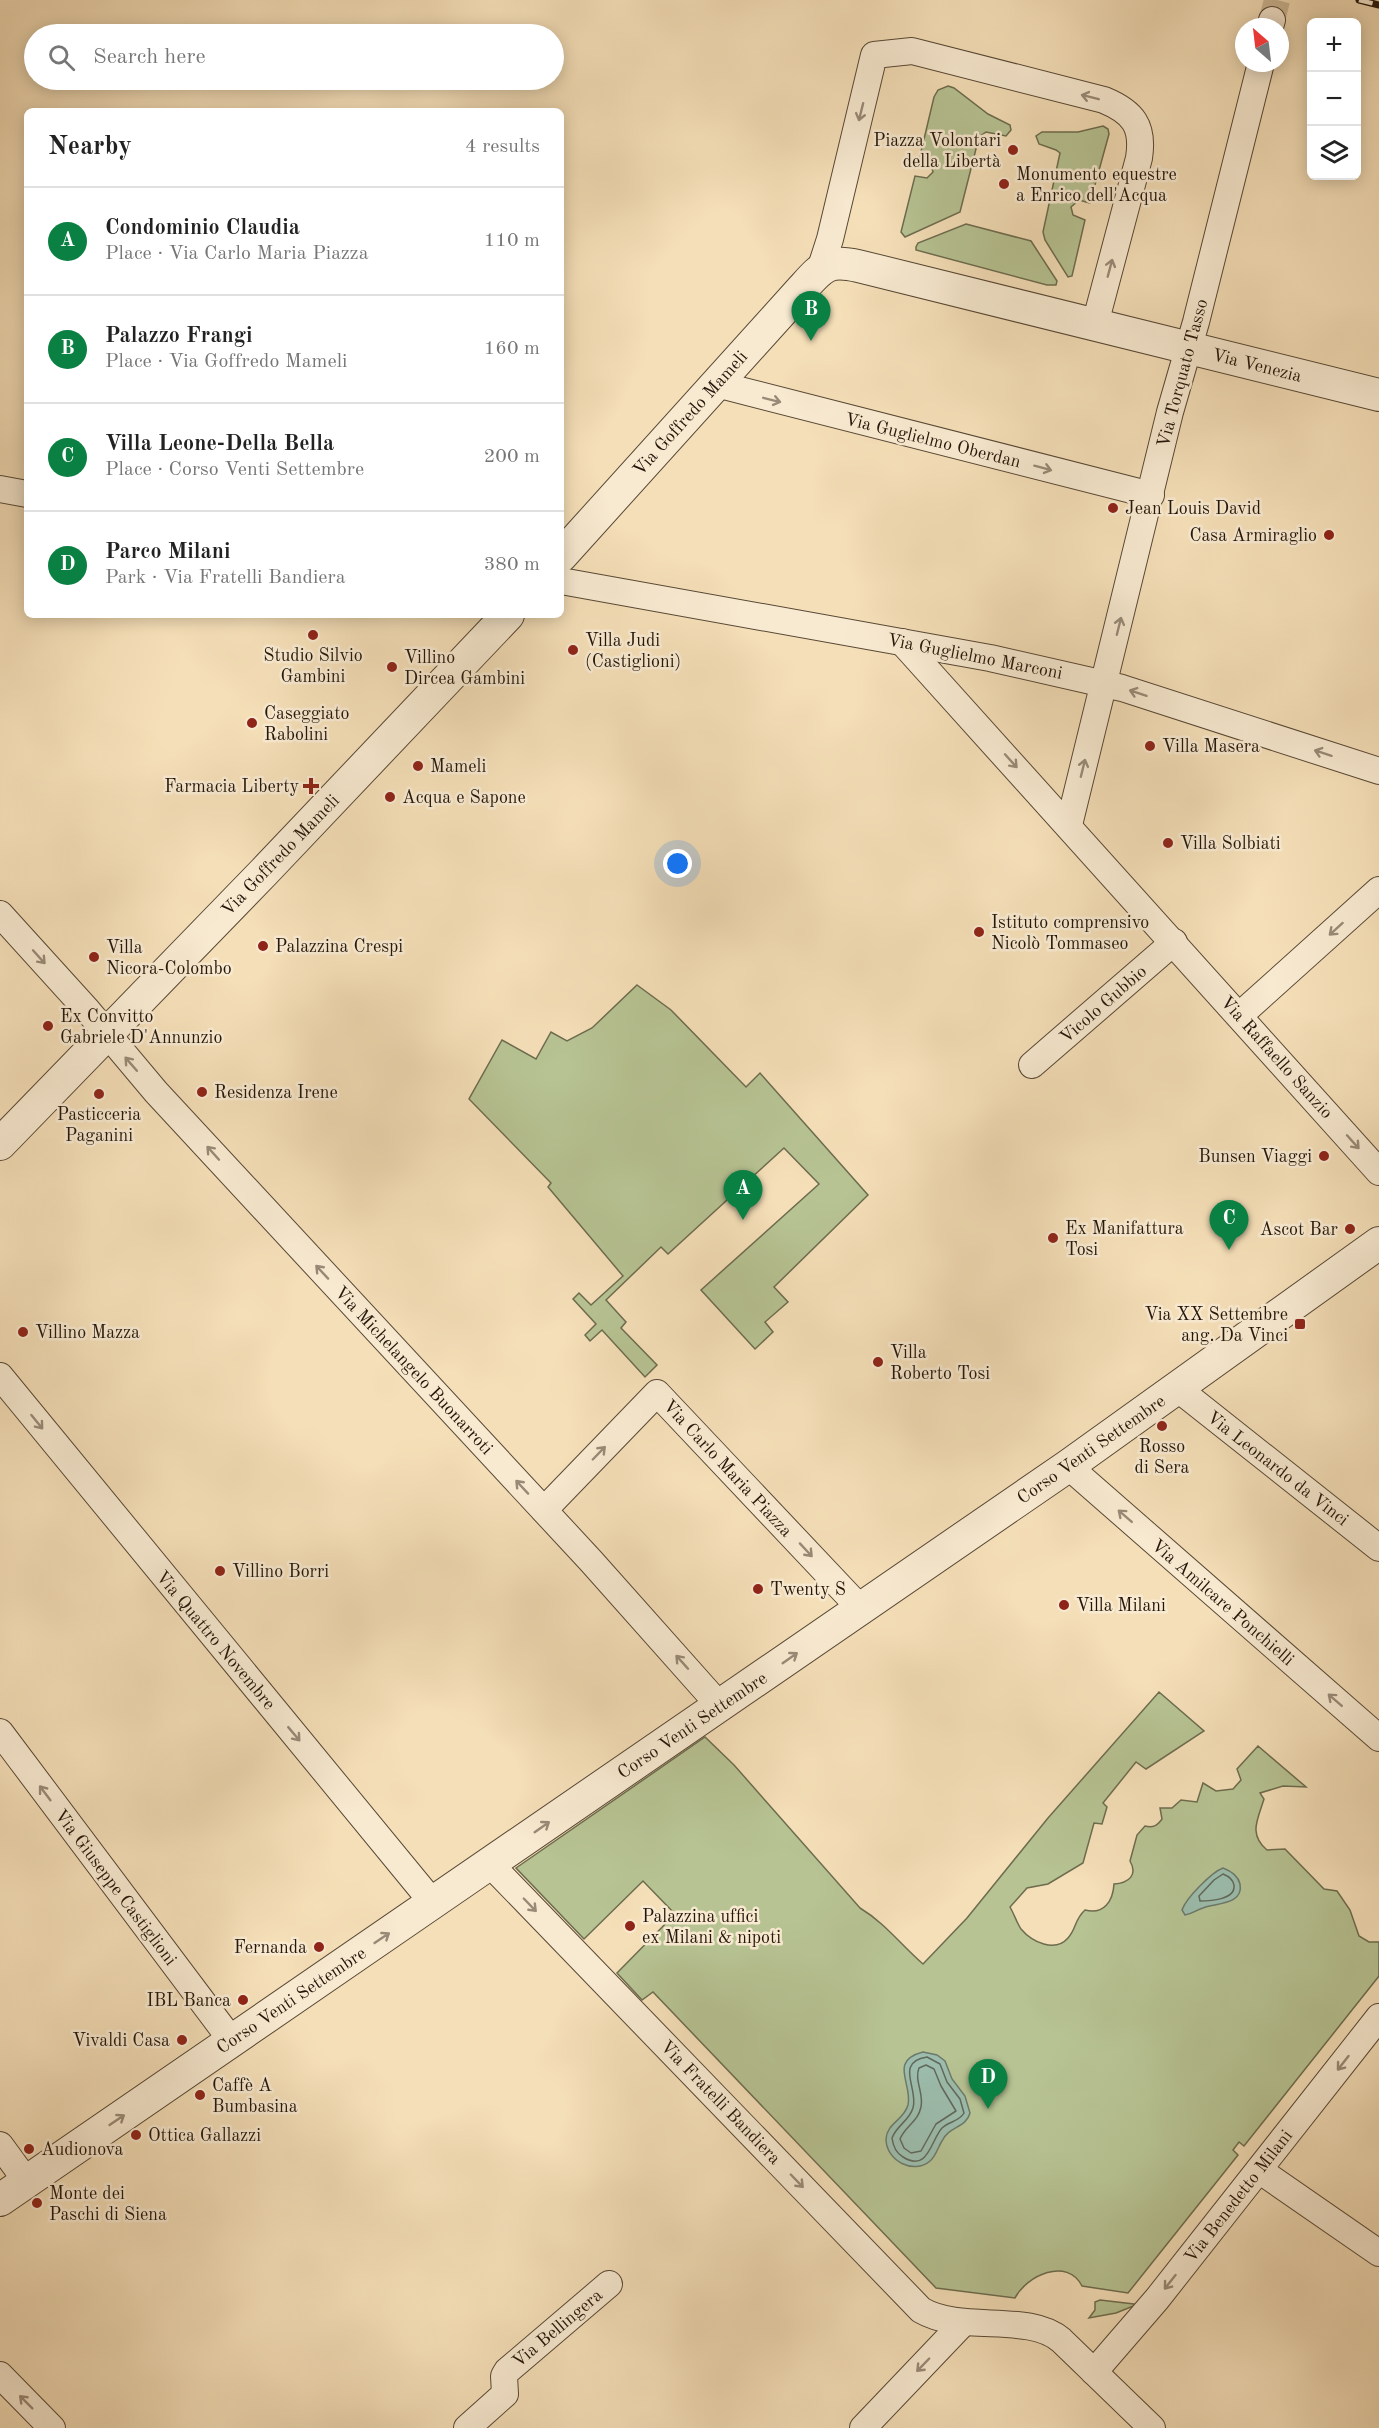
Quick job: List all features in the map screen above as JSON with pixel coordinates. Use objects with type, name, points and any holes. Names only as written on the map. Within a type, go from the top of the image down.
[{"type":"street","points":[[912,51],[1104,100],[1123,109],[1134,120],[1140,140],[1139,158],[1095,324],[842,262],[834,262],[820,270],[830,239],[874,55],[912,51]]},
{"type":"street","name":"Via Torquato Tasso","points":[[1069,825],[1170,412],[1189,349],[1259,72]]},
{"type":"street","name":"Via Goffredo Mameli","points":[[564,553],[820,270]]},
{"type":"street","name":"Via Venezia","points":[[1095,324],[1379,395]]},
{"type":"street","name":"Via Guglielmo Oberdan","points":[[716,384],[1151,495]]},
{"type":"street","points":[[0,489],[24,493]]},
{"type":"street","name":"Via Guglielmo Marconi","points":[[564,582],[990,658],[1105,683],[1379,771]]},
{"type":"street","name":"Via Goffredo Mameli","points":[[0,1144],[505,618]]},
{"type":"street","name":"Via Raffaello Sanzio","points":[[902,642],[1379,1172]]},
{"type":"street","points":[[940,682],[944,672],[955,663],[990,658]]},
{"type":"street","points":[[1240,1015],[1379,890]]},
{"type":"street","name":"Via Michelangelo Buonarroti","points":[[0,914],[222,1164],[544,1510],[720,1706]]},
{"type":"street","name":"Vicolo Gubbio","points":[[1032,1065],[1174,942]]},
{"type":"street","name":"Corso Venti Settembre","points":[[0,2200],[1068,1466],[1379,1244]]},
{"type":"street","name":"Via Quattro Novembre","points":[[0,1376],[433,1903]]},
{"type":"street","name":"Via Leonardo da Vinci","points":[[1177,1388],[1379,1548]]},
{"type":"street","name":"Via Carlo Maria Piazza","points":[[544,1510],[657,1393],[861,1609]]},
{"type":"street","name":"Via Amilcare Ponchielli","points":[[1068,1466],[1379,1738]]},
{"type":"street","name":"Via Giuseppe Castiglioni","points":[[0,1732],[232,2041]]},
{"type":"street","name":"Via Fratelli Bandiera","points":[[489,1863],[921,2310],[931,2316],[964,2322],[1042,2329],[1054,2335],[1152,2428]]},
{"type":"street","name":"Via Benedetto Milani","points":[[1094,2372],[1157,2299],[1379,2017]]},
{"type":"street","points":[[0,2145],[27,2182]]},
{"type":"street","points":[[1259,2170],[1379,2253]]},
{"type":"street","name":"Via Bellingera","points":[[467,2428],[505,2394],[504,2376],[507,2371],[609,2284]]},
{"type":"street","points":[[863,2428],[964,2322]]},
{"type":"street","points":[[0,2376],[52,2428]]},
{"type":"green space","points":[[948,86],[954,88],[988,114],[1010,125],[1011,130],[1006,136],[986,132],[979,137],[960,212],[905,237],[901,232],[915,176],[927,178],[933,172],[931,164],[919,160],[934,97],[938,90]]},
{"type":"green space","points":[[1103,126],[1108,129],[1109,134],[1090,203],[1079,200],[1071,207],[1073,215],[1085,220],[1072,276],[1068,277],[1045,240],[1043,232],[1060,153],[1039,144],[1036,136],[1042,132],[1078,132]]},
{"type":"green space","points":[[966,224],[1031,241],[1057,281],[1056,285],[1047,285],[916,250],[918,243]]},
{"type":"green space","points":[[637,985],[671,1010],[746,1087],[760,1073],[868,1195],[774,1287],[788,1302],[765,1322],[773,1332],[755,1349],[701,1290],[819,1184],[784,1148],[668,1254],[661,1247],[606,1300],[626,1322],[621,1328],[657,1365],[645,1377],[602,1330],[590,1341],[585,1335],[596,1324],[573,1299],[579,1293],[591,1305],[623,1276],[548,1187],[551,1183],[469,1099],[502,1040],[536,1059],[551,1032],[567,1041],[592,1028]]},
{"type":"green space","points":[[1159,1692],[1204,1731],[1146,1769],[1136,1762],[1103,1803],[1107,1807],[1102,1824],[1094,1823],[1083,1863],[1048,1884],[1027,1888],[1010,1907],[1021,1929],[1037,1942],[1057,1945],[1063,1942],[1071,1934],[1085,1910],[1092,1911],[1102,1908],[1112,1896],[1114,1884],[1124,1882],[1131,1877],[1133,1870],[1130,1861],[1137,1835],[1145,1826],[1157,1825],[1162,1819],[1160,1808],[1172,1808],[1181,1800],[1197,1802],[1203,1783],[1216,1791],[1233,1789],[1241,1780],[1237,1769],[1258,1746],[1306,1787],[1283,1786],[1260,1793],[1264,1799],[1257,1820],[1256,1832],[1261,1844],[1267,1850],[1285,1849],[1324,1889],[1337,1891],[1350,1910],[1359,1936],[1369,1942],[1379,1942],[1379,1976],[1244,2146],[1239,2142],[1233,2150],[1238,2155],[1128,2293],[1082,2286],[1075,2277],[1067,2272],[1057,2271],[1047,2272],[1028,2282],[1015,2298],[936,2288],[653,1992],[642,2000],[617,1973],[675,1914],[643,1881],[584,1939],[516,1868],[705,1737],[734,1765],[860,1908],[885,1927],[923,1964],[967,1918],[1048,1818]]},
{"type":"green space","points":[[1100,2300],[1136,2305],[1116,2313],[1089,2318],[1095,2310],[1095,2302]]},
{"type":"water","points":[[1223,1868],[1238,1878],[1240,1891],[1238,1896],[1228,1902],[1208,1906],[1185,1915],[1182,1910],[1194,1892]]},
{"type":"water","points":[[923,2052],[937,2055],[945,2061],[952,2079],[965,2096],[970,2113],[965,2122],[945,2136],[930,2161],[916,2167],[902,2164],[896,2159],[887,2147],[886,2139],[889,2129],[908,2105],[909,2097],[904,2067],[913,2056]]},
{"type":"tunnel","points":[[1272,18],[1277,0]]},
{"type":"railway","points":[[1359,0],[1379,5]]},
{"type":"place","name":"Piazza Volontari della Libertà","points":[[1013,150]]},
{"type":"place","name":"Monumento equestre a Enrico dell'Acqua","points":[[1004,184]]},
{"type":"place","name":"Palazzo Frangi","points":[[811,341]]},
{"type":"place","name":"Jean Louis David","points":[[1113,508]]},
{"type":"place","name":"Casa Armiraglio","points":[[1329,535]]},
{"type":"place","name":"Studio Silvio Gambini","points":[[313,635]]},
{"type":"place","name":"Villa Judi (Castiglioni)","points":[[573,650]]},
{"type":"place","name":"Villino Dircea Gambini","points":[[392,667]]},
{"type":"place","name":"Caseggiato Rabolini","points":[[252,723]]},
{"type":"place","name":"Villa Masera","points":[[1150,746]]},
{"type":"place","name":"Mameli","points":[[418,766]]},
{"type":"place","name":"Farmacia Liberty","points":[[311,786]]},
{"type":"place","name":"Acqua e Sapone","points":[[390,797]]},
{"type":"place","name":"Villa Solbiati","points":[[1168,843]]},
{"type":"place","name":"Istituto comprensivo Nicolò Tommaseo","points":[[979,932]]},
{"type":"place","name":"Palazzina Crespi","points":[[263,946]]},
{"type":"place","name":"Villa Nicora-Colombo","points":[[94,957]]},
{"type":"place","name":"Ex Convitto Gabriele D'Annunzio","points":[[48,1026]]},
{"type":"place","name":"Residenza Irene","points":[[202,1092]]},
{"type":"place","name":"Pasticceria Paganini","points":[[99,1094]]},
{"type":"place","name":"Bunsen Viaggi","points":[[1324,1156]]},
{"type":"place","name":"Condominio Claudia","points":[[743,1220]]},
{"type":"place","name":"Ascot Bar","points":[[1350,1229]]},
{"type":"place","name":"Ex Manifattura Tosi","points":[[1053,1238]]},
{"type":"place","name":"Villa Leone-Della Bella","points":[[1229,1250]]},
{"type":"place","name":"Via XX Settembre ang. Da Vinci","points":[[1300,1324]]},
{"type":"place","name":"Villino Mazza","points":[[23,1332]]},
{"type":"place","name":"Villa Roberto Tosi","points":[[878,1362]]},
{"type":"place","name":"Rosso di Sera","points":[[1162,1426]]},
{"type":"place","name":"Villino Borri","points":[[220,1571]]},
{"type":"place","name":"Twenty S","points":[[758,1589]]},
{"type":"place","name":"Villa Milani","points":[[1064,1605]]},
{"type":"place","name":"Palazzina uffici ex Milani & nipoti","points":[[630,1926]]},
{"type":"place","name":"Fernanda","points":[[319,1947]]},
{"type":"place","name":"IBL Banca","points":[[243,2000]]},
{"type":"place","name":"Vivaldi Casa","points":[[182,2040]]},
{"type":"place","name":"Caffè A Bumbasina","points":[[200,2095]]},
{"type":"place","name":"Parco Milani","points":[[988,2109]]},
{"type":"place","name":"Ottica Gallazzi","points":[[136,2135]]},
{"type":"place","name":"Audionova","points":[[29,2149]]},
{"type":"place","name":"Monte dei Paschi di Siena","points":[[37,2203]]}]
